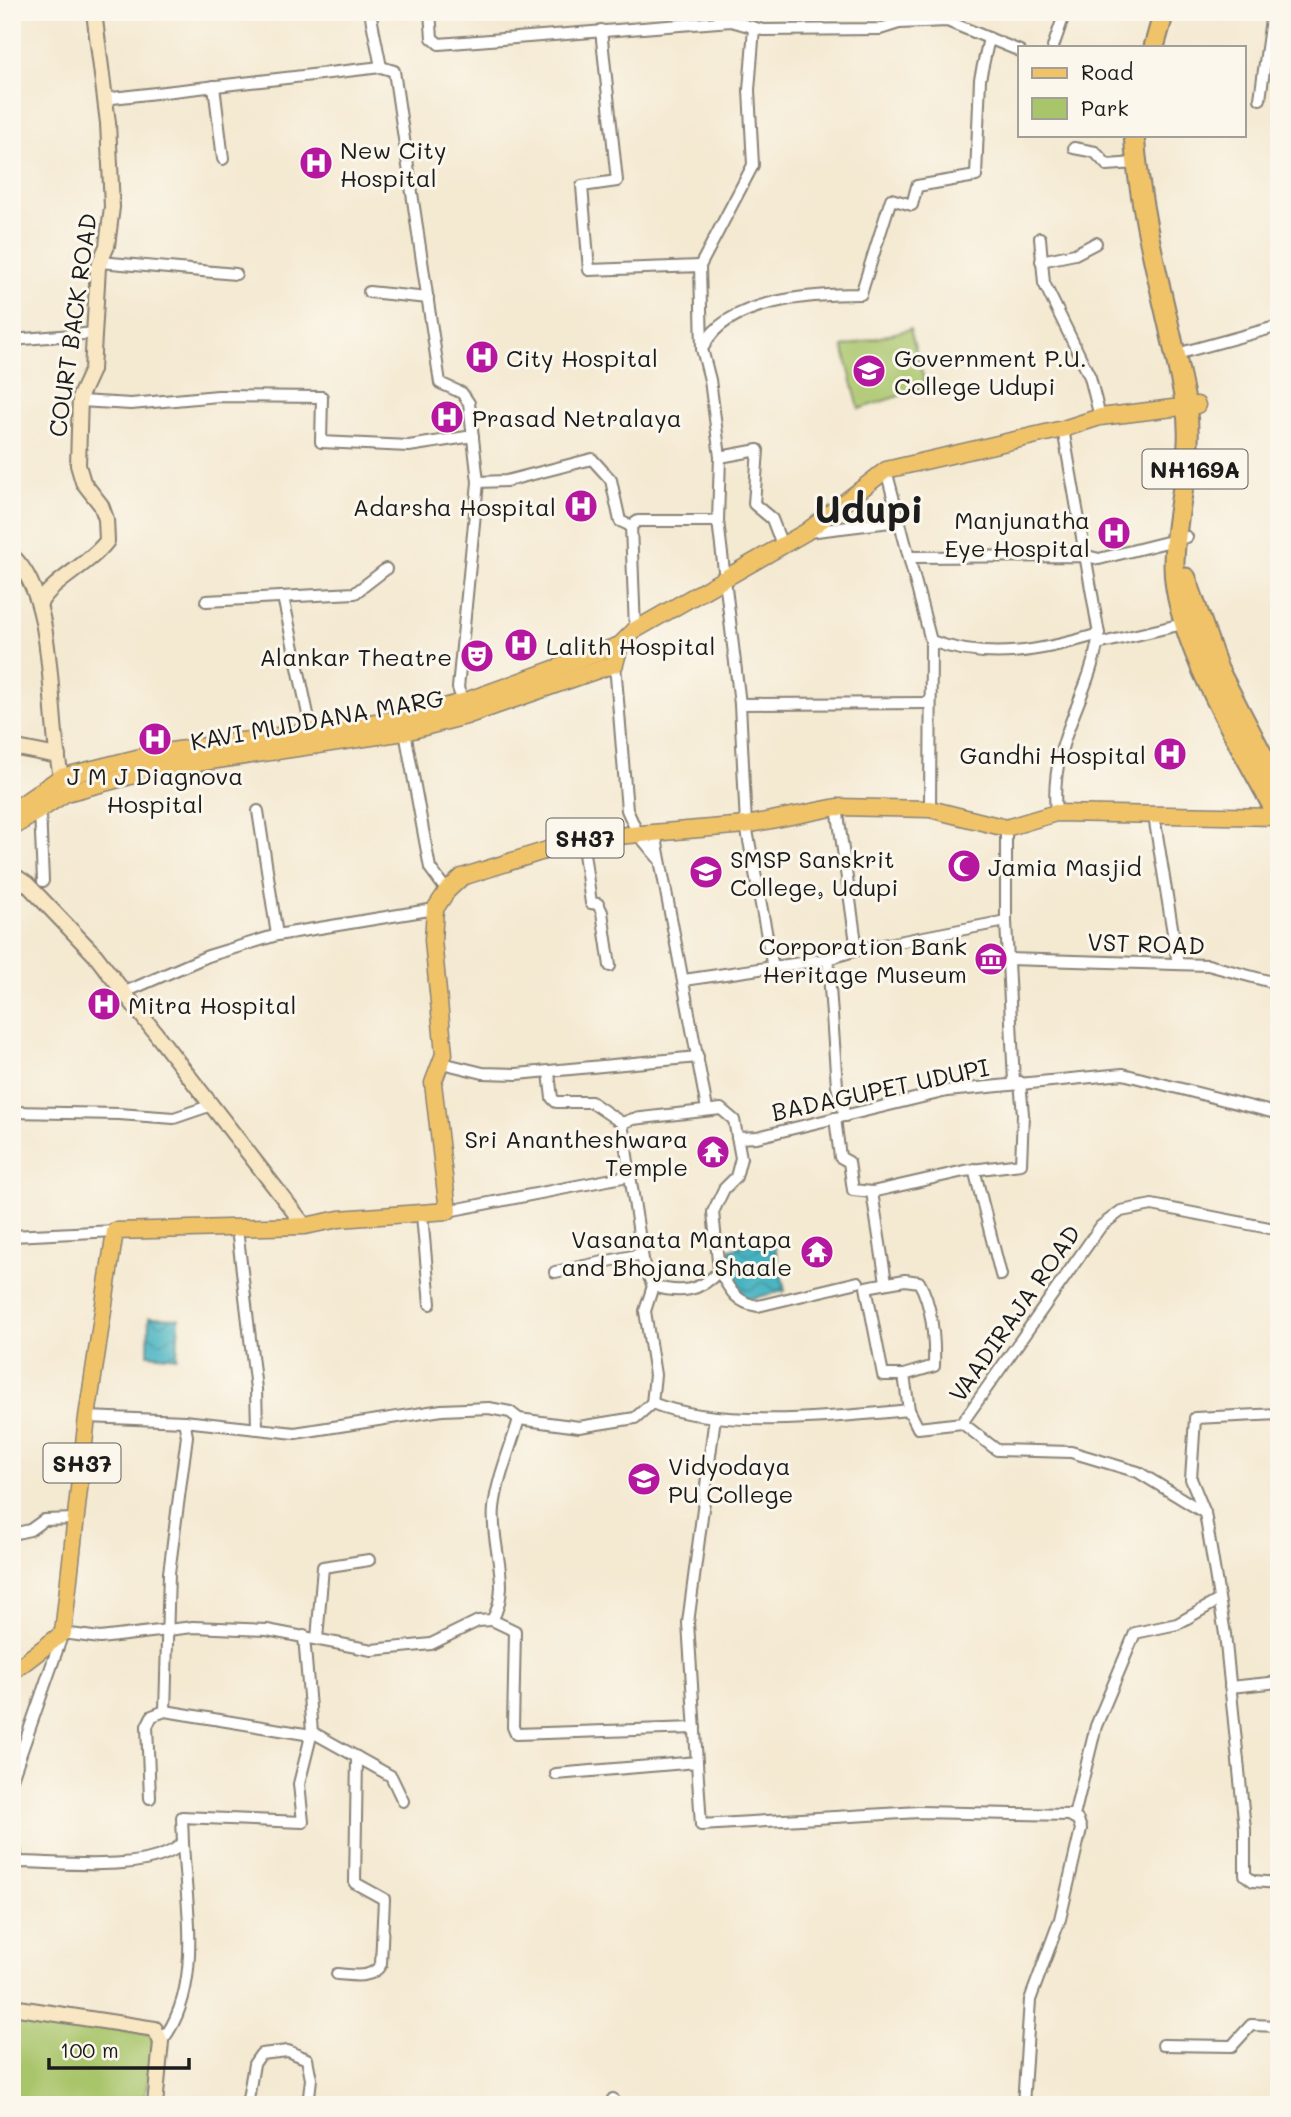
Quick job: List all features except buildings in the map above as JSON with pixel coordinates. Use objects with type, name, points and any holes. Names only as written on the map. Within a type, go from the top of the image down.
[{"type":"highway","points":[[1154,46],[1164,12]]},
{"type":"highway","points":[[1166,46],[1176,12]]},
{"type":"highway","name":"NH169A","points":[[1134,136],[1152,257],[1198,437],[1181,538],[1192,622],[1211,685],[1278,817]]},
{"type":"highway","name":"NH169A","points":[[1147,136],[1158,228],[1184,352],[1191,405]]},
{"type":"highway","name":"NH169A","points":[[1192,622],[1279,787]]},
{"type":"main road","points":[[886,470],[1063,429],[1100,417],[1191,405]]},
{"type":"main road","name":"KAVI MUDDANA MARG","points":[[12,811],[64,785],[157,754],[404,718],[463,702],[620,645],[635,630],[806,532],[886,470]]},
{"type":"main road","points":[[615,664],[620,645]]},
{"type":"main road","name":"KAVI MUDDANA MARG","points":[[12,828],[40,810],[64,785],[405,732],[466,716],[615,664]]},
{"type":"main road","name":"SH37","points":[[435,909],[447,891],[463,877],[491,865],[582,839],[746,825],[837,807],[930,809],[1006,828]]},
{"type":"main road","points":[[1006,828],[1056,813],[1278,817]]},
{"type":"main road","points":[[115,1230],[305,1226],[338,1219],[422,1215],[448,1211],[433,1083],[434,1074],[442,1063],[444,1054],[433,940],[435,909]]},
{"type":"main road","name":"SH37","points":[[63,1633],[87,1418],[115,1230]]},
{"type":"main road","points":[[12,1672],[63,1633]]},
{"type":"street","name":"COURT BACK ROAD","points":[[40,603],[47,590],[95,557],[107,541],[106,519],[101,505],[83,482],[78,466],[80,401],[92,370],[100,262],[107,246],[111,207],[104,99],[94,12]]},
{"type":"street","points":[[370,12],[381,67]]},
{"type":"street","points":[[430,12],[432,38],[439,44],[736,17],[754,28],[880,29],[899,23],[947,21],[1018,50]]},
{"type":"street","points":[[899,23],[905,12]]},
{"type":"street","points":[[1053,46],[1065,12]]},
{"type":"street","points":[[1260,99],[1272,12]]},
{"type":"street","points":[[754,28],[749,90],[753,166],[700,266],[702,349],[710,380],[720,457],[718,522],[740,704],[746,825],[773,968]]},
{"type":"street","points":[[601,30],[617,181],[582,186],[589,270],[700,266]]},
{"type":"street","points":[[702,349],[710,333],[746,310],[827,294],[861,294],[891,199],[912,205],[917,187],[976,176],[980,79],[989,38]]},
{"type":"street","points":[[104,99],[381,67],[394,71],[440,383],[462,393],[469,403],[473,436],[478,482],[458,688],[463,702]]},
{"type":"street","points":[[214,86],[223,159]]},
{"type":"street","points":[[1074,148],[1095,152],[1107,164],[1136,163]]},
{"type":"street","points":[[1040,239],[1044,283],[1090,377],[1100,417]]},
{"type":"street","points":[[1041,261],[1075,254],[1096,243]]},
{"type":"street","points":[[100,262],[236,274]]},
{"type":"street","points":[[369,292],[428,298]]},
{"type":"street","points":[[1184,352],[1279,326]]},
{"type":"street","points":[[12,340],[96,332]]},
{"type":"street","points":[[80,401],[131,404],[218,396],[322,397],[321,442],[409,446],[473,436]]},
{"type":"street","points":[[1056,813],[1053,786],[1061,743],[1096,659],[1099,639],[1087,556],[1063,429]]},
{"type":"street","points":[[720,457],[758,450],[754,504],[772,519],[782,545]]},
{"type":"street","points":[[478,482],[506,481],[592,459],[611,480],[620,521],[631,526]]},
{"type":"street","points":[[886,470],[911,556],[931,641],[930,809]]},
{"type":"street","points":[[631,526],[638,521],[718,522]]},
{"type":"street","points":[[806,532],[900,521]]},
{"type":"street","points":[[631,526],[635,630]]},
{"type":"street","points":[[911,556],[1087,556],[1099,559],[1181,538]]},
{"type":"street","points":[[12,556],[21,564],[40,603],[58,756],[64,785]]},
{"type":"street","points":[[205,601],[240,602],[355,593],[386,569]]},
{"type":"street","points":[[283,597],[312,733]]},
{"type":"street","points":[[931,641],[954,649],[1026,653],[1192,622]]},
{"type":"street","points":[[615,664],[627,810],[638,834],[661,862]]},
{"type":"street","points":[[740,704],[930,703]]},
{"type":"street","points":[[405,732],[430,868],[447,891]]},
{"type":"street","points":[[12,747],[58,756]]},
{"type":"street","points":[[837,807],[857,950]]},
{"type":"street","points":[[40,810],[43,881]]},
{"type":"street","points":[[258,811],[277,936]]},
{"type":"street","points":[[1154,816],[1178,964]]},
{"type":"street","points":[[828,959],[840,1117],[840,1157],[849,1162],[853,1190],[873,1197],[974,1169],[1021,1164],[1023,1114],[1017,1082],[1006,921],[1006,828]]},
{"type":"street","points":[[655,833],[707,1109]]},
{"type":"street","points":[[582,839],[591,903],[598,904],[602,912],[610,966]]},
{"type":"street","points":[[12,874],[27,884],[125,992],[305,1226]]},
{"type":"street","points":[[125,992],[208,957],[277,936],[435,909]]},
{"type":"street","points":[[684,980],[828,959],[857,950],[1006,921]]},
{"type":"street","name":"VST ROAD","points":[[1009,959],[1208,965],[1279,984]]},
{"type":"street","points":[[442,1063],[483,1073],[549,1073],[698,1057]]},
{"type":"street","points":[[549,1073],[552,1098],[556,1102],[591,1102],[622,1123],[707,1109],[721,1109],[734,1120],[741,1158],[736,1177],[724,1189],[713,1212],[719,1271],[732,1293],[743,1304],[758,1306],[858,1282]]},
{"type":"street","name":"BADAGUPET UDUPI","points":[[737,1138],[757,1137],[947,1090],[1123,1074],[1279,1114]]},
{"type":"street","points":[[12,1112],[174,1118],[212,1105]]},
{"type":"street","points":[[87,1418],[184,1421],[295,1433],[453,1409],[489,1408],[510,1412],[519,1419],[579,1427],[635,1418],[652,1404],[655,1374],[645,1311],[653,1286],[642,1254],[622,1123]]},
{"type":"street","points":[[974,1169],[1001,1275]]},
{"type":"street","points":[[448,1211],[558,1192],[628,1176]]},
{"type":"street","points":[[873,1197],[886,1282]]},
{"type":"street","name":"VAADIRAJA ROAD","points":[[909,1410],[918,1428],[962,1423],[1101,1226],[1121,1211],[1152,1205],[1279,1230]]},
{"type":"street","points":[[422,1215],[430,1304]]},
{"type":"street","points":[[237,1229],[256,1390],[257,1427]]},
{"type":"street","points":[[12,1236],[115,1230]]},
{"type":"street","points":[[555,1272],[642,1254]]},
{"type":"street","points":[[653,1286],[673,1292],[688,1290],[706,1285],[719,1271]]},
{"type":"street","points":[[886,1282],[919,1282],[924,1290],[935,1346],[934,1366],[904,1375],[883,1375],[865,1295],[866,1287],[886,1282]]},
{"type":"street","points":[[652,1404],[670,1411],[715,1417],[835,1417],[909,1410],[904,1375]]},
{"type":"street","points":[[1279,1414],[1195,1418],[1191,1479],[1205,1513],[1219,1600],[1246,1836],[1245,1875],[1254,1881],[1279,1883]]},
{"type":"street","points":[[715,1417],[688,1623],[701,1825],[919,1812],[1074,1816]]},
{"type":"street","points":[[492,1620],[501,1605],[502,1589],[493,1523],[494,1504],[519,1419]]},
{"type":"street","points":[[165,1711],[169,1573],[187,1436],[184,1421]]},
{"type":"street","points":[[962,1423],[997,1450],[1071,1452],[1138,1472],[1205,1513]]},
{"type":"street","points":[[12,1534],[30,1530],[44,1520],[76,1519]]},
{"type":"street","points":[[317,1639],[323,1567],[369,1560]]},
{"type":"street","points":[[1023,2105],[1029,2007],[1062,1912],[1081,1829],[1074,1816],[1096,1726],[1135,1633],[1177,1624],[1219,1600]]},
{"type":"street","points":[[12,1779],[63,1633],[100,1638],[192,1627],[267,1630],[372,1650],[431,1644],[478,1621],[492,1620],[514,1631],[513,1727],[516,1734],[695,1728]]},
{"type":"street","points":[[161,2042],[177,2023],[189,1966],[182,1817],[303,1822],[299,1784],[312,1733],[304,1636]]},
{"type":"street","points":[[1230,1687],[1279,1682]]},
{"type":"street","points":[[150,1798],[147,1726],[152,1716],[165,1711],[312,1733],[391,1776],[403,1801]]},
{"type":"street","points":[[337,1974],[368,1974],[377,1970],[381,1964],[384,1899],[355,1883],[357,1757]]},
{"type":"street","points":[[556,1774],[697,1762]]},
{"type":"street","points":[[12,1822],[17,1862],[12,1874]]},
{"type":"street","points":[[17,1862],[131,1862],[174,1851],[183,1843]]},
{"type":"street","points":[[12,2007],[155,2029],[161,2042],[155,2105]]},
{"type":"street","points":[[1163,2045],[1232,2046],[1251,2025],[1279,2026]]},
{"type":"street","points":[[247,2105],[254,2064],[261,2054],[288,2051],[307,2059],[311,2078],[308,2105]]},
{"type":"green space","points":[[910,329],[926,387],[859,409],[843,347]]},
{"type":"green space","points":[[12,2013],[150,2034],[153,2043],[144,2105],[12,2105]]},
{"type":"water","points":[[757,1241],[759,1245],[774,1242],[785,1291],[748,1299],[734,1290],[727,1256],[731,1249]]},
{"type":"water","points":[[149,1317],[179,1318],[177,1357],[148,1354]]},
{"type":"place","name":"New City Hospital","points":[[316,163]]},
{"type":"place","name":"City Hospital","points":[[482,357]]},
{"type":"place","name":"Government P.U. College Udupi","points":[[869,371]]},
{"type":"place","name":"Prasad Netralaya","points":[[447,417]]},
{"type":"place","name":"Adarsha Hospital","points":[[581,506]]},
{"type":"place","name":"Manjunatha Eye Hospital","points":[[1114,533]]},
{"type":"place","name":"Lalith Hospital","points":[[521,645]]},
{"type":"place","name":"Alankar Theatre","points":[[477,656]]},
{"type":"place","name":"J M J Diagnova Hospital","points":[[155,739]]},
{"type":"place","name":"Gandhi Hospital","points":[[1170,754]]},
{"type":"place","name":"Jamia Masjid","points":[[964,866]]},
{"type":"place","name":"SMSP Sanskrit College, Udupi","points":[[706,872]]},
{"type":"place","name":"Corporation Bank Heritage Museum","points":[[991,959]]},
{"type":"place","name":"Mitra Hospital","points":[[104,1004]]},
{"type":"place","name":"Sri Anantheshwara Temple","points":[[713,1152]]},
{"type":"place","name":"Vasanata Mantapa and Bhojana Shaale","points":[[817,1252]]},
{"type":"place","name":"Vidyodaya PU College","points":[[644,1479]]},
{"type":"district","name":"Udupi","points":[[869,508]]}]
